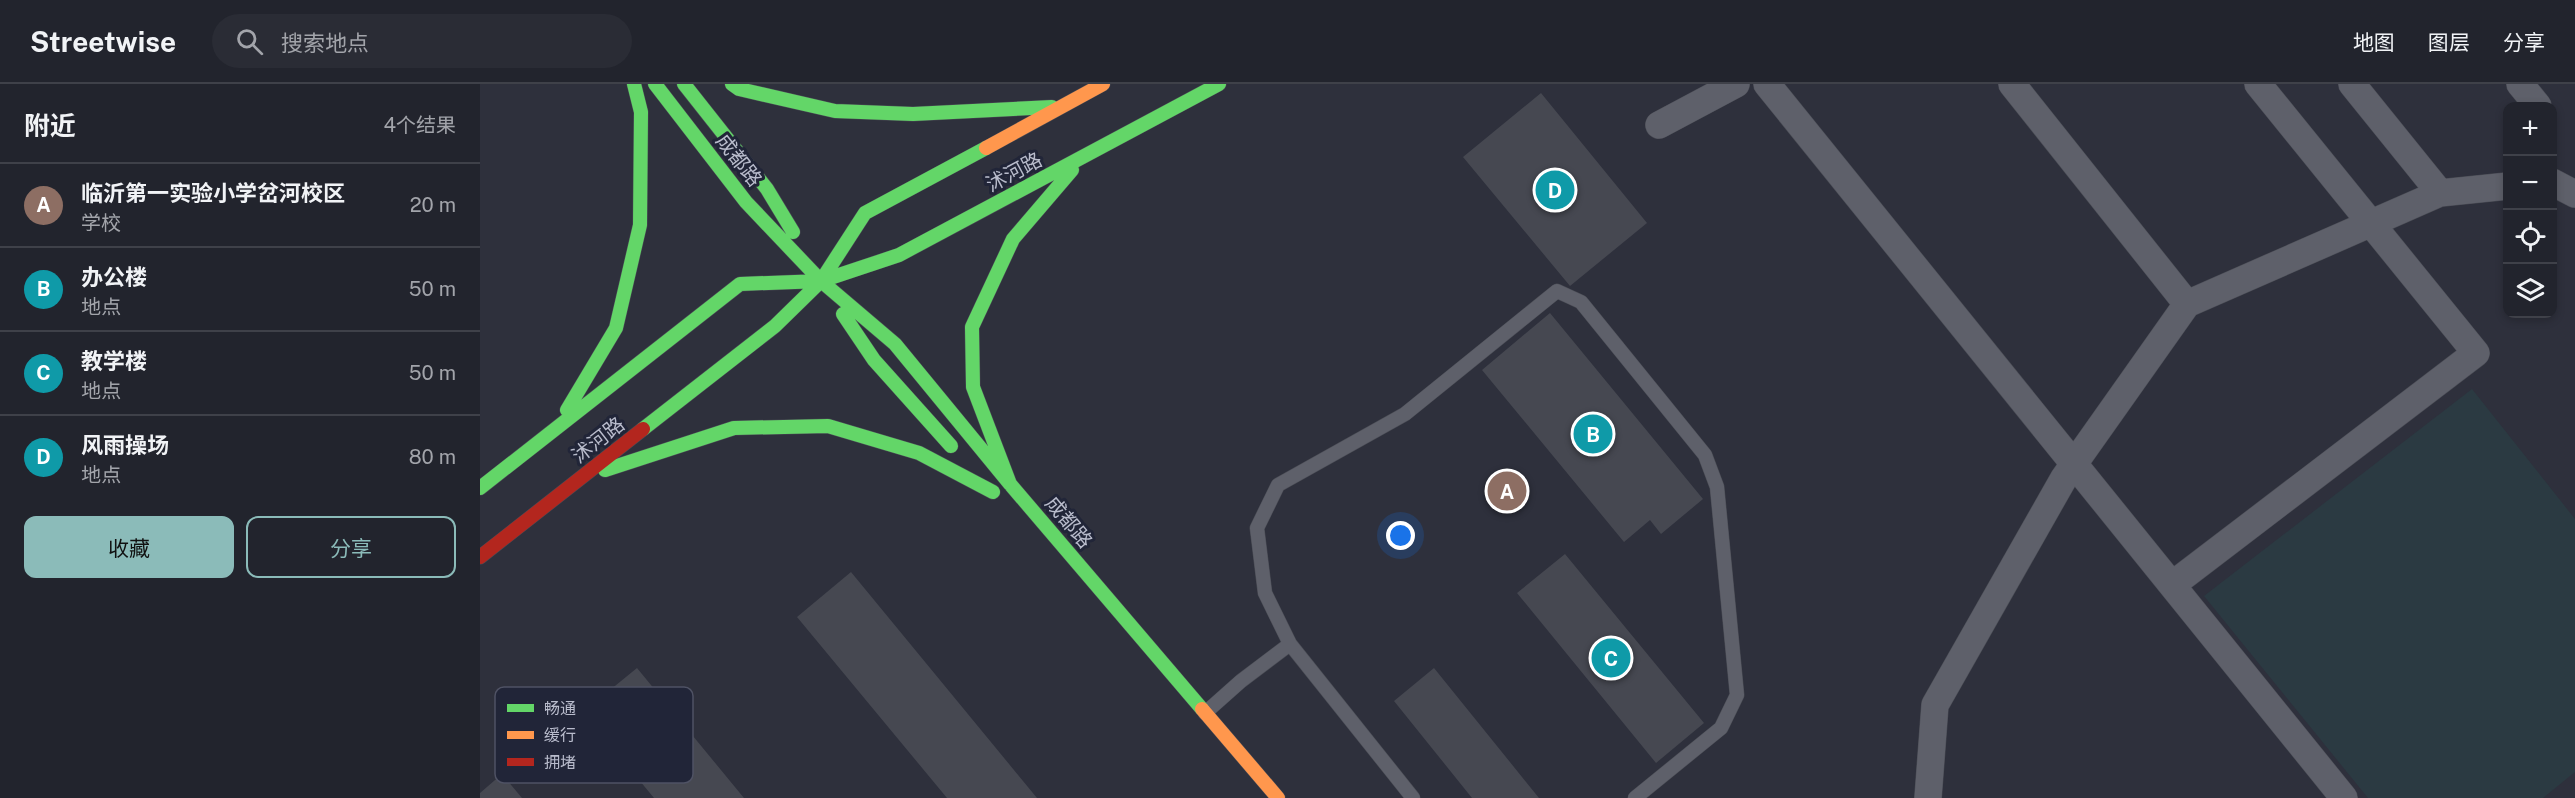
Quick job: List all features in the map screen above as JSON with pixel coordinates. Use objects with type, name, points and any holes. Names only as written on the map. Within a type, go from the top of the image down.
[{"type":"main road","points":[[558,427],[616,328],[640,225],[641,112],[634,84]]},
{"type":"main road","name":"成都路","points":[[656,84],[746,202],[821,281],[895,344],[1010,484],[1278,798]]},
{"type":"main road","name":"成都路","points":[[583,477],[734,428],[828,426],[919,453],[997,497],[874,360],[821,281],[767,189],[684,84]]},
{"type":"main road","points":[[732,84],[739,89],[835,111],[913,114],[1060,107]]},
{"type":"main road","name":"沭河路","points":[[480,557],[775,326],[821,281],[865,213],[1103,84]]},
{"type":"main road","name":"沭河路","points":[[480,488],[740,284],[821,281],[898,255],[1219,84]]},
{"type":"main road","points":[[1010,484],[973,387],[972,327],[1013,239],[1085,156]]},
{"type":"street","points":[[1659,125],[1736,84]]},
{"type":"street","points":[[1767,84],[2344,798]]},
{"type":"street","points":[[2012,84],[2187,304]]},
{"type":"street","points":[[2172,585],[2476,353],[2258,84]]},
{"type":"street","points":[[2352,84],[2440,193]]},
{"type":"street","points":[[2520,84],[2535,102]]},
{"type":"street","points":[[1928,798],[1935,705],[2064,478],[2187,304],[2440,193],[2503,187]]},
{"type":"lane","points":[[1413,798],[1290,644],[1265,593],[1257,528],[1278,484],[1405,414],[1557,291],[1581,302],[1596,320],[1705,455],[1717,487],[1737,695],[1721,728],[1635,798]]},
{"type":"lane","points":[[1205,713],[1241,681],[1290,644]]},
{"type":"shaded area","points":[[2472,389],[2575,519],[2575,772],[2543,798],[2368,798],[2204,596]]},
{"type":"building","points":[[1541,93],[1647,223],[1570,286],[1463,157]]},
{"type":"building","points":[[1550,313],[1703,499],[1661,534],[1650,520],[1624,542],[1482,370]]},
{"type":"building","points":[[1565,554],[1704,723],[1656,763],[1517,593]]},
{"type":"building","points":[[851,572],[1037,798],[947,798],[797,617]]},
{"type":"building","points":[[637,668],[653,687],[614,687]]},
{"type":"building","points":[[1434,668],[1539,798],[1472,798],[1394,701]]},
{"type":"building","points":[[693,736],[744,798],[654,798],[642,783],[693,783]]},
{"type":"building","points":[[495,780],[495,783],[510,783],[522,798],[480,798],[480,793]]},
{"type":"traffic: fast","points":[[567,410],[616,328],[640,225],[641,112],[634,84]]},
{"type":"traffic: fast","points":[[655,84],[746,202],[821,281],[895,344],[1010,484],[1202,709]]},
{"type":"traffic: fast","points":[[684,84],[767,189],[793,232]]},
{"type":"traffic: fast","points":[[732,84],[739,89],[835,111],[913,114],[1052,107]]},
{"type":"traffic: fast","points":[[480,488],[740,284],[821,281],[899,255],[1219,84]]},
{"type":"traffic: fast","points":[[643,429],[775,326],[821,281],[865,213],[986,148]]},
{"type":"traffic: fast","points":[[1010,484],[973,387],[972,327],[1013,239],[1072,170]]},
{"type":"traffic: fast","points":[[843,314],[874,360],[951,446]]},
{"type":"traffic: fast","points":[[605,470],[734,428],[828,426],[919,453],[993,492]]},
{"type":"traffic: slow","points":[[986,148],[1103,84]]},
{"type":"traffic: slow","points":[[1202,709],[1278,798]]},
{"type":"traffic: jam","points":[[480,557],[643,429]]},
{"type":"place","name":"风雨操场","points":[[1555,190]]},
{"type":"place","name":"办公楼","points":[[1593,434]]},
{"type":"place","name":"临沂第一实验小学岔河校区","points":[[1507,491]]},
{"type":"place","name":"教学楼","points":[[1611,658]]}]
